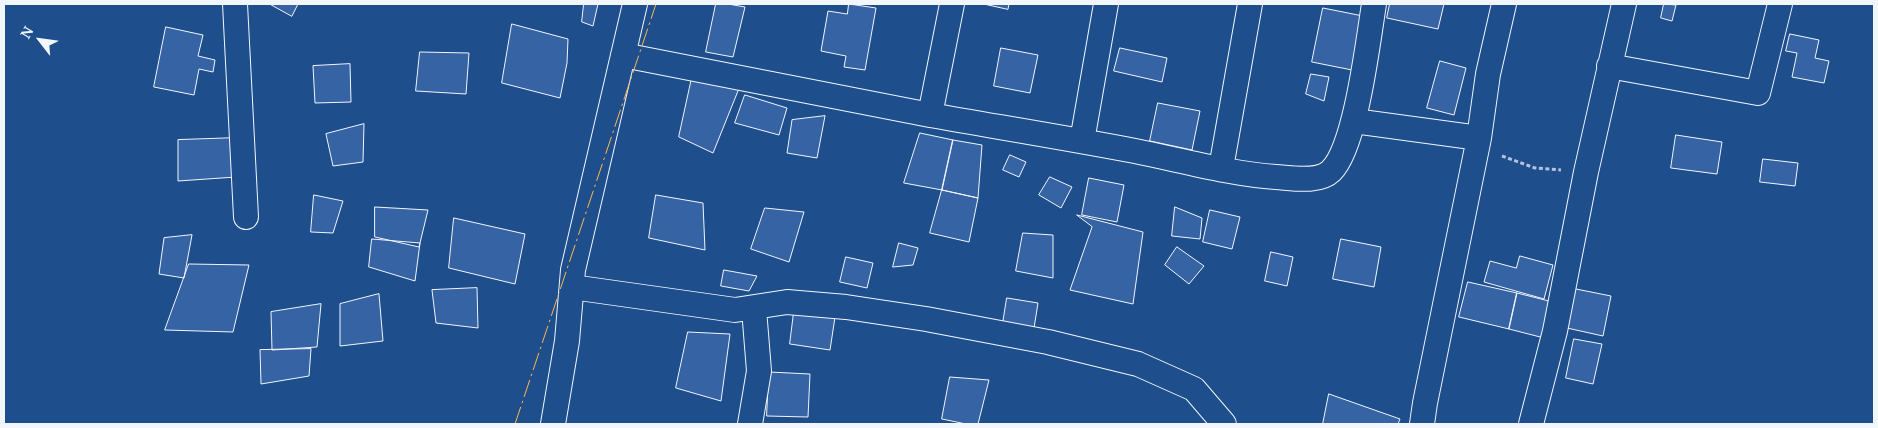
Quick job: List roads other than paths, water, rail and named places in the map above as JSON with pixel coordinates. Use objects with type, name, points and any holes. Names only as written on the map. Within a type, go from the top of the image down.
[{"type":"street","points":[[235,4],[246,217]]},
{"type":"street","points":[[553,424],[567,340],[573,270],[635,4]]},
{"type":"street","points":[[930,115],[952,4]]},
{"type":"street","points":[[1082,141],[1106,4]]},
{"type":"street","points":[[1221,168],[1250,4]]},
{"type":"street","points":[[623,54],[930,115],[1082,141],[1221,168],[1276,177],[1315,178],[1329,173],[1338,162],[1354,121],[1374,4]]},
{"type":"street","points":[[1422,424],[1479,138],[1488,74],[1504,4]]},
{"type":"street","points":[[1531,424],[1555,331],[1586,172],[1624,4]]},
{"type":"street","points":[[1609,66],[1758,93],[1780,4]]},
{"type":"street","points":[[1354,121],[1479,138]]},
{"type":"street","points":[[572,287],[735,310],[787,302],[846,307],[936,321],[1048,342],[1138,364],[1194,390],[1224,424]]},
{"type":"street","points":[[750,424],[758,371],[754,308]]}]
